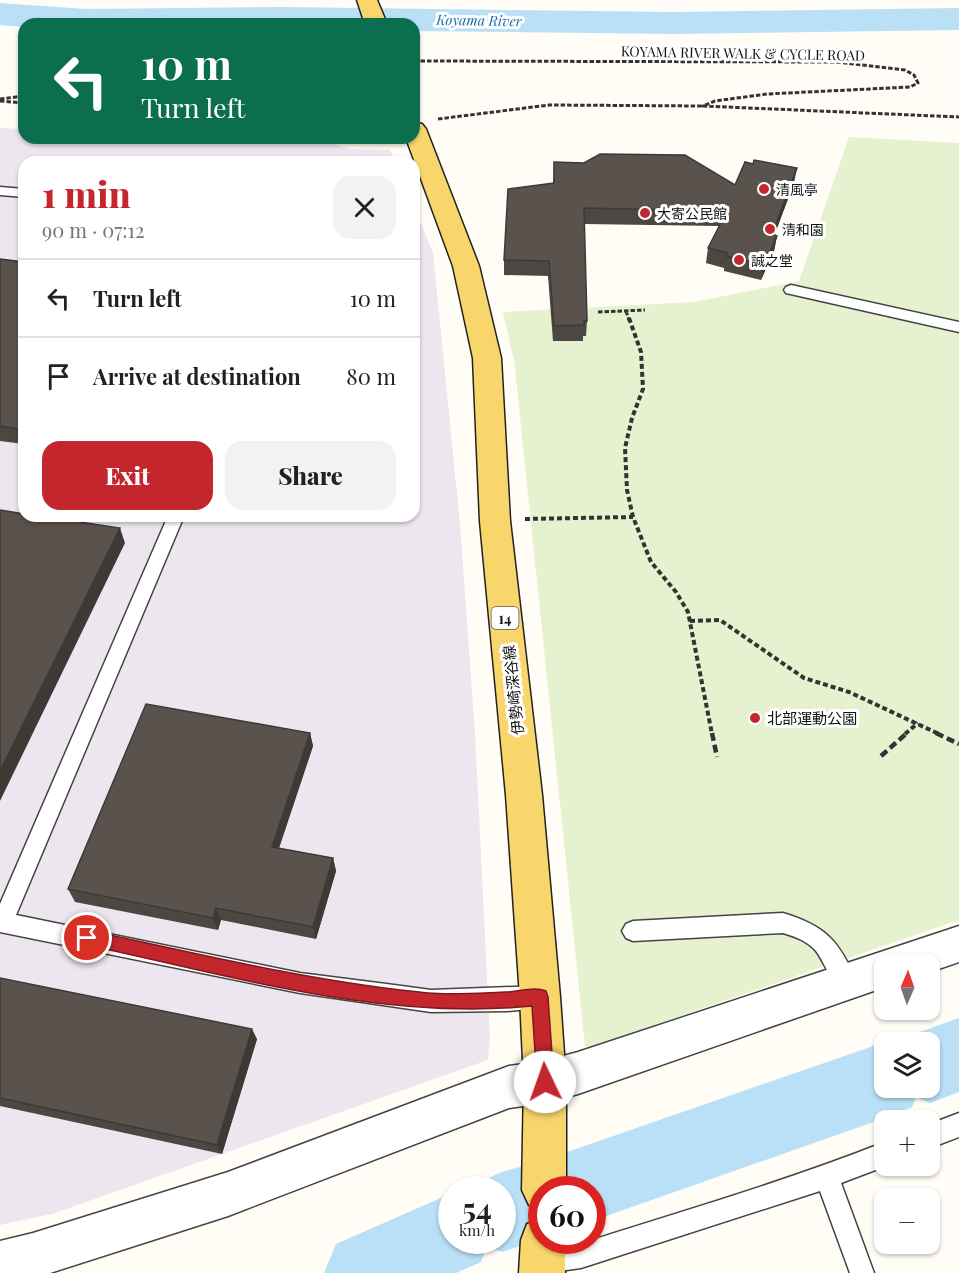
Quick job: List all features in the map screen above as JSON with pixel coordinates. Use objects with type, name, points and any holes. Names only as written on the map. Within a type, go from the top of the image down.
[{"type":"main road","points":[[367,0],[374,18]]},
{"type":"main road","name":"伊勢崎深谷線","points":[[422,124],[466,266],[487,358],[495,521],[524,795],[540,997],[545,1100],[544,1176]]},
{"type":"street","points":[[928,954],[959,944]]},
{"type":"street","points":[[0,1264],[33,1256],[228,1194],[508,1088],[545,1100],[589,1069],[874,972]]},
{"type":"lane","points":[[0,190],[18,192]]},
{"type":"lane","points":[[791,290],[959,327]]},
{"type":"lane","points":[[173,522],[1,921],[300,983],[431,1001],[540,997]]},
{"type":"lane","points":[[633,931],[783,923],[805,928],[821,940],[846,981]]},
{"type":"lane","points":[[940,1132],[959,1125]]},
{"type":"lane","points":[[543,1258],[580,1256],[827,1177],[874,1158]]},
{"type":"lane","points":[[827,1177],[862,1273]]},
{"type":"path","name":"KOYAMA RIVER WALK & CYCLE ROAD","points":[[420,61],[836,62],[905,70],[914,75],[918,82],[910,87],[805,92],[707,102],[703,106]]},
{"type":"path","points":[[0,100],[18,97]]},
{"type":"path","points":[[0,100],[18,102]]},
{"type":"path","name":"KOYAMA RIVER WALK & CYCLE ROAD","points":[[422,124],[549,105],[703,106],[959,117]]},
{"type":"path","points":[[598,312],[645,310]]},
{"type":"path","points":[[626,311],[641,352],[643,389],[632,418],[625,448],[624,468],[633,517],[651,562],[676,592],[688,612],[717,757]]},
{"type":"path","points":[[524,519],[633,517]]},
{"type":"path","points":[[690,621],[720,620],[804,678],[849,692],[959,744]]},
{"type":"path","points":[[880,756],[918,723]]},
{"type":"shaded area","points":[[0,128],[18,129],[18,144],[333,144],[349,149],[390,150],[392,156],[18,156],[18,522],[420,522],[420,222],[433,253],[460,524],[475,733],[490,1038],[488,1060],[52,1214],[0,1225]]},
{"type":"green space","name":"北部運動公園","points":[[849,137],[959,143],[959,920],[593,1046],[585,1046],[514,361],[503,312],[694,302],[799,281]]},
{"type":"building","points":[[600,154],[685,155],[735,185],[745,162],[753,164],[754,160],[797,168],[772,234],[777,236],[764,265],[726,256],[728,253],[708,248],[727,211],[584,208],[587,321],[584,321],[584,325],[554,326],[549,261],[504,260],[508,189],[554,183],[554,162],[584,163]]},
{"type":"building","points":[[0,259],[18,261],[18,429],[0,426]]},
{"type":"building","points":[[0,510],[18,513],[18,522],[80,522],[120,528],[0,771]]},
{"type":"building","points":[[146,704],[310,733],[272,847],[333,858],[313,927],[216,908],[213,918],[68,889]]},
{"type":"building","points":[[0,978],[252,1029],[217,1145],[0,1098]]},
{"type":"waterway","name":"Koyama River","points":[[0,14],[57,18]]},
{"type":"waterway","name":"Koyama River","points":[[420,20],[673,23],[959,19]]},
{"type":"waterway","points":[[940,1062],[959,1055]]},
{"type":"waterway","points":[[606,1177],[874,1084]]},
{"type":"waterway","points":[[516,1207],[528,1204]]},
{"type":"waterway","points":[[365,1273],[438,1239]]},
{"type":"place","name":"清風亭","points":[[764,189]]},
{"type":"place","name":"大寄公民館","points":[[645,213]]},
{"type":"place","name":"清和園","points":[[770,229]]},
{"type":"place","name":"誠之堂","points":[[739,260]]},
{"type":"place","name":"北部運動公園","points":[[755,718]]},
{"type":"route","points":[[87,938],[300,983],[431,1001],[540,997],[545,1082]]}]
